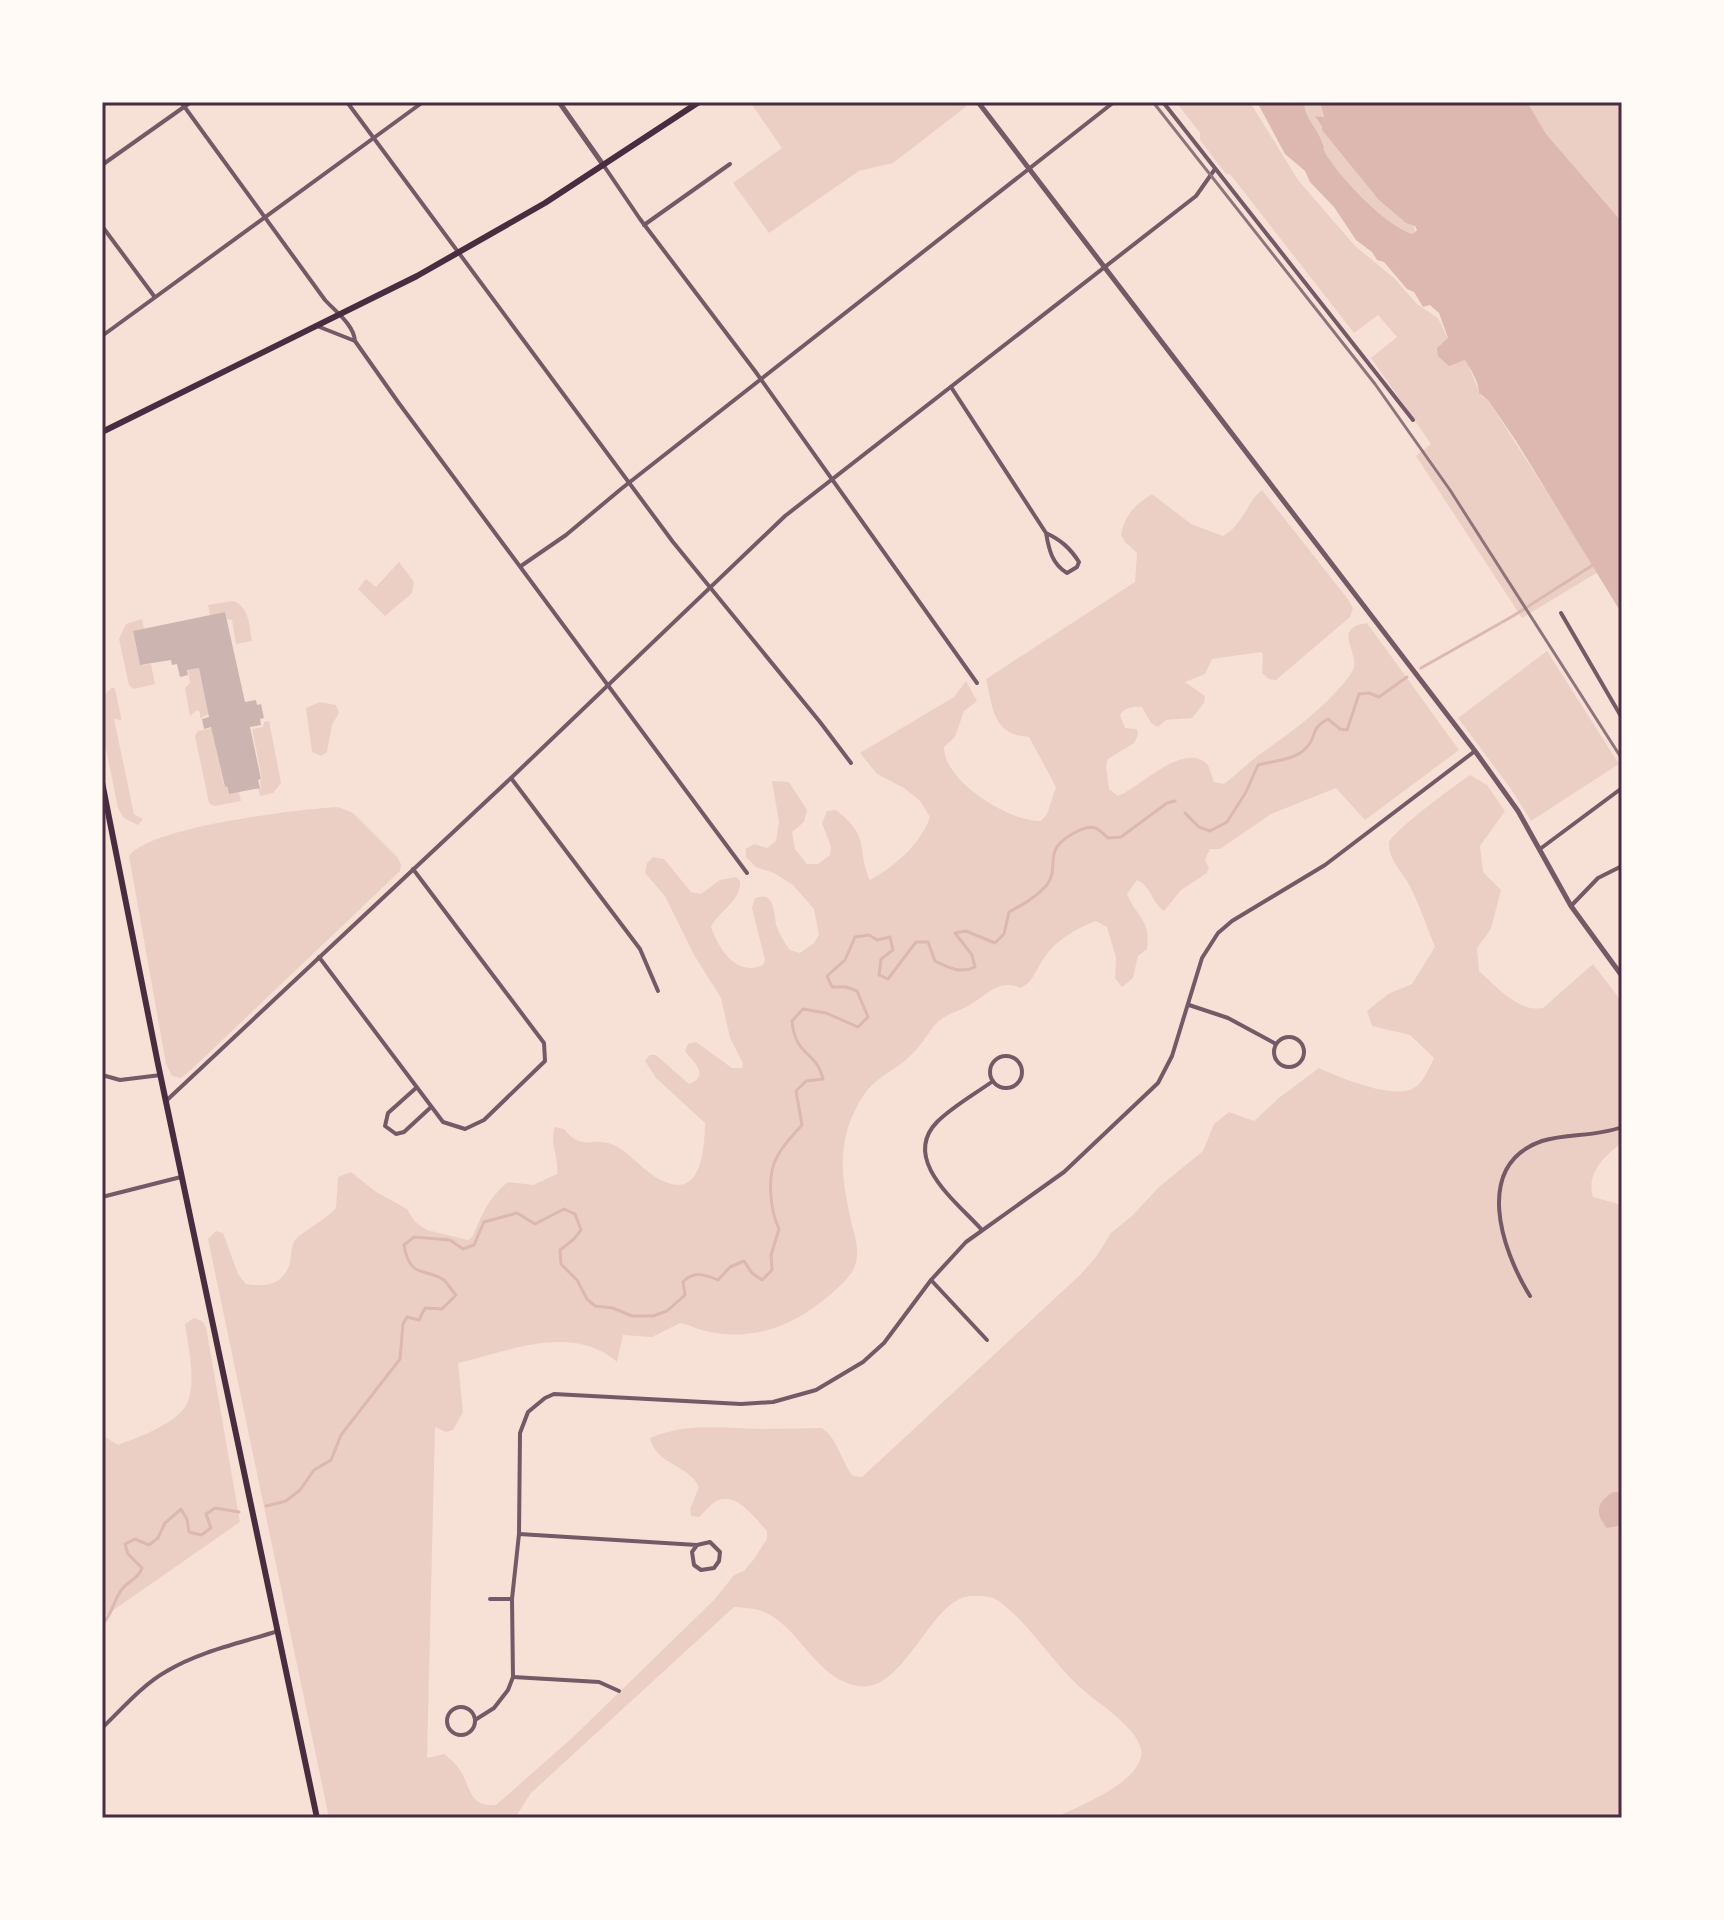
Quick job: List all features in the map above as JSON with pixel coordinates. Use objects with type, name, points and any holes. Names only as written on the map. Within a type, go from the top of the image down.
[{"type":"main road","points":[[102,432],[459,252],[604,166],[699,102]]},
{"type":"main road","points":[[102,782],[317,1818]]},
{"type":"street","points":[[102,165],[183,104],[191,102]]},
{"type":"street","points":[[347,102],[708,587],[825,727],[851,763]]},
{"type":"street","points":[[102,336],[423,102]]},
{"type":"street","points":[[559,102],[644,225],[761,380],[977,683]]},
{"type":"street","points":[[978,102],[1475,751],[1518,811],[1571,906],[1622,976]]},
{"type":"street","points":[[521,566],[566,535],[629,482],[1114,102]]},
{"type":"street","points":[[1163,102],[1413,420]]},
{"type":"street","points":[[183,104],[325,300],[351,327],[355,341]]},
{"type":"street","points":[[644,225],[730,164]]},
{"type":"street","points":[[166,1101],[785,516],[1196,196],[1215,169]]},
{"type":"street","points":[[102,226],[154,296]]},
{"type":"street","points":[[317,326],[355,341],[747,873]]},
{"type":"street","points":[[951,387],[1046,533],[1057,567],[1067,573],[1077,567],[1079,562],[1071,549],[1046,533]]},
{"type":"street","points":[[1561,613],[1622,718]]},
{"type":"street","points":[[475,1720],[471,1711],[462,1707],[453,1709],[446,1720],[452,1732],[460,1735],[471,1731],[475,1720],[494,1708],[508,1690],[513,1677],[512,1599],[519,1534],[520,1433],[528,1412],[554,1394],[741,1404],[794,1398],[816,1390],[863,1362],[884,1343],[931,1280],[966,1242],[1064,1172],[1158,1083],[1167,1069],[1202,958],[1218,933],[1232,921],[1325,865],[1475,751]]},
{"type":"street","points":[[511,778],[640,949],[658,991]]},
{"type":"street","points":[[1540,849],[1622,788]]},
{"type":"street","points":[[1571,906],[1598,878],[1622,866]]},
{"type":"street","points":[[319,957],[430,1108],[450,1127],[472,1128],[484,1120],[545,1061],[544,1043],[413,869]]},
{"type":"street","points":[[1189,1005],[1228,1018],[1276,1044]]},
{"type":"street","points":[[1283,1038],[1296,1039],[1303,1046],[1302,1059],[1295,1065],[1282,1064],[1275,1053],[1276,1044],[1283,1038]]},
{"type":"street","points":[[1009,1057],[1019,1064],[1021,1076],[1014,1086],[1000,1087],[993,1081],[990,1072],[996,1060],[1009,1057]]},
{"type":"street","points":[[102,1075],[120,1080],[161,1075]]},
{"type":"street","points":[[982,1230],[932,1176],[925,1158],[927,1136],[938,1122],[993,1081]]},
{"type":"street","points":[[416,1088],[388,1113],[385,1126],[396,1134],[404,1132],[430,1108]]},
{"type":"street","points":[[1530,1296],[1516,1274],[1504,1240],[1499,1201],[1503,1173],[1514,1156],[1527,1147],[1546,1140],[1607,1133],[1622,1127]]},
{"type":"street","points":[[102,1197],[182,1177]]},
{"type":"street","points":[[931,1280],[987,1340]]},
{"type":"street","points":[[519,1534],[697,1545],[705,1542],[717,1548],[720,1557],[714,1568],[706,1571],[694,1565],[692,1552],[697,1545]]},
{"type":"street","points":[[490,1599],[512,1599]]},
{"type":"street","points":[[102,1728],[167,1671],[199,1655],[278,1631]]},
{"type":"street","points":[[513,1677],[599,1682],[619,1691]]},
{"type":"shaded area","points":[[750,102],[963,102],[967,106],[893,163],[859,171],[769,233],[733,183],[782,148]]},
{"type":"shaded area","points":[[1176,102],[1250,102],[1298,180],[1355,246],[1394,278],[1417,304],[1438,318],[1448,339],[1440,345],[1460,362],[1467,362],[1481,396],[1488,400],[1598,572],[1522,618],[1416,456],[1431,444],[1371,358],[1397,337],[1378,315],[1354,333],[1230,174],[1226,174]]},
{"type":"shaded area","points":[[1257,102],[1304,102],[1324,151],[1341,175],[1377,212],[1413,234],[1417,230],[1415,226],[1406,223],[1379,200],[1322,130],[1315,116],[1324,117],[1320,102],[1527,102],[1546,134],[1622,222],[1622,614],[1516,441],[1488,400],[1479,393],[1465,360],[1449,366],[1438,356],[1437,348],[1448,338],[1439,313],[1430,305],[1423,307],[1414,292],[1407,289],[1384,262],[1377,260],[1356,240],[1334,207],[1310,182],[1305,171],[1285,154]]},
{"type":"shaded area","points":[[1304,102],[1320,102],[1324,118],[1317,116],[1348,160],[1414,225],[1413,234],[1378,212],[1341,175],[1323,149]]},
{"type":"shaded area","points":[[1527,102],[1622,102],[1622,222],[1544,132]]},
{"type":"shaded area","points":[[1262,490],[1347,598],[1353,608],[1350,617],[1276,680],[1262,673],[1261,652],[1212,659],[1205,674],[1185,682],[1205,696],[1204,703],[1192,718],[1166,720],[1158,727],[1151,723],[1142,707],[1124,710],[1120,715],[1125,728],[1137,729],[1138,735],[1134,743],[1108,759],[1109,789],[1118,796],[1161,769],[1186,758],[1197,758],[1207,764],[1214,782],[1224,784],[1306,720],[1344,683],[1354,667],[1349,635],[1357,626],[1367,623],[1459,750],[1365,820],[1336,788],[1271,814],[1220,849],[1210,849],[1205,860],[1209,868],[1207,873],[1181,890],[1164,911],[1137,880],[1127,894],[1145,925],[1147,949],[1138,956],[1133,978],[1122,987],[1115,978],[1116,958],[1107,927],[1096,921],[1061,940],[1044,958],[1032,979],[1021,988],[1012,985],[997,987],[938,1022],[909,1057],[871,1086],[855,1112],[846,1133],[843,1172],[857,1247],[856,1261],[844,1281],[804,1314],[774,1328],[743,1334],[709,1332],[680,1323],[652,1337],[623,1335],[617,1362],[600,1350],[561,1342],[519,1347],[458,1363],[463,1412],[453,1430],[446,1432],[435,1427],[427,1758],[444,1754],[460,1770],[477,1800],[496,1805],[571,1739],[714,1600],[734,1575],[744,1571],[754,1559],[767,1539],[767,1531],[733,1500],[719,1500],[699,1517],[691,1516],[690,1509],[699,1487],[688,1474],[658,1454],[650,1438],[694,1428],[821,1428],[831,1437],[853,1476],[862,1477],[1080,1275],[1111,1233],[1159,1187],[1203,1151],[1214,1124],[1229,1112],[1254,1121],[1319,1068],[1365,1086],[1391,1091],[1412,1089],[1419,1083],[1434,1058],[1410,1035],[1372,1026],[1367,1011],[1388,994],[1412,984],[1435,947],[1411,888],[1391,855],[1389,843],[1412,819],[1470,775],[1487,785],[1505,811],[1480,846],[1483,872],[1501,890],[1491,929],[1477,948],[1479,971],[1517,1002],[1543,1008],[1593,964],[1622,1002],[1622,1142],[1598,1165],[1592,1188],[1593,1197],[1622,1205],[1622,1492],[1612,1492],[1619,1526],[1622,1525],[1622,1818],[1054,1818],[1117,1786],[1136,1767],[1141,1748],[1131,1731],[1076,1684],[1012,1612],[990,1597],[971,1596],[956,1601],[943,1612],[890,1676],[875,1685],[858,1686],[830,1673],[773,1617],[759,1610],[734,1607],[531,1793],[515,1818],[329,1818],[208,1239],[216,1231],[223,1233],[238,1274],[246,1284],[265,1285],[277,1281],[286,1273],[295,1240],[336,1208],[338,1177],[351,1172],[376,1192],[407,1209],[415,1222],[427,1230],[468,1240],[491,1200],[508,1182],[533,1185],[557,1174],[553,1139],[555,1127],[564,1129],[583,1142],[614,1145],[654,1176],[669,1183],[681,1185],[690,1181],[701,1162],[705,1123],[656,1078],[645,1061],[650,1055],[656,1055],[689,1084],[700,1073],[685,1051],[688,1044],[696,1042],[732,1068],[742,1068],[743,1063],[730,1038],[721,998],[694,955],[665,896],[645,873],[647,863],[653,857],[664,859],[691,892],[701,894],[720,880],[736,877],[740,881],[737,895],[711,927],[724,952],[737,964],[753,968],[763,965],[765,960],[752,908],[755,898],[762,896],[770,900],[777,927],[786,945],[800,953],[819,935],[814,909],[793,885],[774,873],[756,867],[746,857],[746,849],[754,844],[767,848],[776,841],[779,822],[772,781],[789,782],[807,810],[804,822],[792,832],[795,849],[807,864],[818,864],[830,855],[831,847],[822,823],[827,811],[836,810],[858,835],[870,880],[906,854],[920,837],[930,817],[920,801],[904,788],[877,774],[860,753],[954,697],[966,681],[977,701],[964,711],[955,737],[944,747],[947,760],[955,773],[981,798],[1013,815],[1041,821],[1047,814],[1056,787],[1029,737],[1008,731],[996,718],[986,679],[1135,582],[1137,553],[1121,535],[1128,516],[1146,498],[1152,494],[1191,524],[1223,536],[1235,526]]},
{"type":"shaded area","points":[[399,562],[414,582],[412,593],[385,616],[358,589],[366,579],[376,587]]},
{"type":"shaded area","points":[[233,601],[246,612],[252,641],[236,644],[232,620],[227,619],[225,612],[210,615],[208,605]]},
{"type":"shaded area","points":[[142,619],[144,629],[133,632],[140,665],[151,664],[155,684],[134,689],[129,685],[119,639],[126,624]]},
{"type":"shaded area","points":[[1547,651],[1619,764],[1531,821],[1458,718]]},
{"type":"shaded area","points":[[199,668],[209,714],[200,718],[197,710],[190,716],[185,688],[190,683],[188,670]]},
{"type":"shaded area","points":[[112,687],[121,717],[121,720],[114,719],[134,814],[143,819],[138,825],[124,818],[118,808],[102,729],[102,698]]},
{"type":"shaded area","points":[[320,702],[336,705],[339,713],[332,725],[327,752],[321,756],[312,752],[306,708]]},
{"type":"shaded area","points":[[269,721],[281,783],[273,793],[260,796],[258,788],[261,788],[262,779],[252,729],[263,727],[264,722]]},
{"type":"shaded area","points":[[212,728],[224,786],[227,786],[229,794],[239,792],[241,801],[214,806],[209,803],[195,736],[198,731]]},
{"type":"shaded area","points":[[338,807],[353,813],[397,857],[401,864],[400,871],[191,1070],[181,1078],[172,1076],[166,1064],[129,856],[142,846],[165,836],[194,828],[292,811]]},
{"type":"shaded area","points":[[194,1318],[206,1327],[240,1522],[102,1618],[102,1435],[118,1445],[164,1425],[185,1407],[192,1378],[185,1324]]},
{"type":"shaded area","points":[[1613,1492],[1622,1492],[1622,1525],[1607,1528],[1600,1517],[1599,1508]]},
{"type":"building","points":[[225,612],[245,702],[256,700],[257,705],[261,704],[264,718],[260,719],[261,725],[250,727],[261,779],[258,780],[260,788],[229,794],[211,727],[204,729],[202,719],[209,717],[199,668],[187,670],[188,675],[180,677],[177,664],[172,665],[171,660],[140,665],[133,631]]},
{"type":"waterway","points":[[1421,668],[1513,616],[1596,563]]},
{"type":"waterway","points":[[1185,813],[1199,827],[1210,831],[1227,822],[1258,765],[1302,752],[1310,744],[1315,730],[1328,719],[1340,729],[1347,730],[1359,694],[1369,693],[1379,697],[1407,677]]},
{"type":"waterway","points":[[266,1506],[286,1501],[300,1490],[314,1470],[331,1460],[341,1435],[400,1359],[403,1324],[407,1317],[419,1320],[425,1308],[442,1309],[456,1295],[444,1280],[419,1271],[410,1263],[404,1245],[414,1237],[450,1240],[463,1249],[474,1245],[484,1222],[517,1213],[535,1224],[564,1209],[575,1214],[581,1230],[560,1250],[561,1264],[595,1306],[613,1308],[632,1316],[653,1316],[667,1311],[685,1295],[683,1282],[691,1276],[708,1276],[718,1280],[730,1267],[744,1261],[752,1273],[762,1280],[772,1270],[771,1255],[779,1229],[772,1202],[774,1163],[802,1125],[796,1091],[806,1081],[823,1079],[816,1063],[797,1041],[792,1021],[803,1009],[826,1013],[858,1027],[868,1017],[857,991],[832,987],[827,976],[845,960],[855,937],[869,935],[877,940],[890,937],[893,950],[881,959],[879,975],[888,979],[916,942],[928,942],[935,961],[945,966],[960,970],[975,967],[972,955],[955,933],[966,931],[995,943],[1004,934],[1009,912],[1046,886],[1051,878],[1055,851],[1067,837],[1092,827],[1108,838],[1121,837],[1167,803],[1175,801]]},
{"type":"waterway","points":[[102,1624],[120,1592],[142,1568],[128,1554],[125,1544],[135,1539],[149,1545],[158,1538],[165,1523],[181,1509],[189,1532],[201,1535],[211,1528],[206,1514],[215,1508],[239,1512]]},
{"type":"railway","points":[[1153,102],[1375,384],[1450,490],[1622,759]]}]
